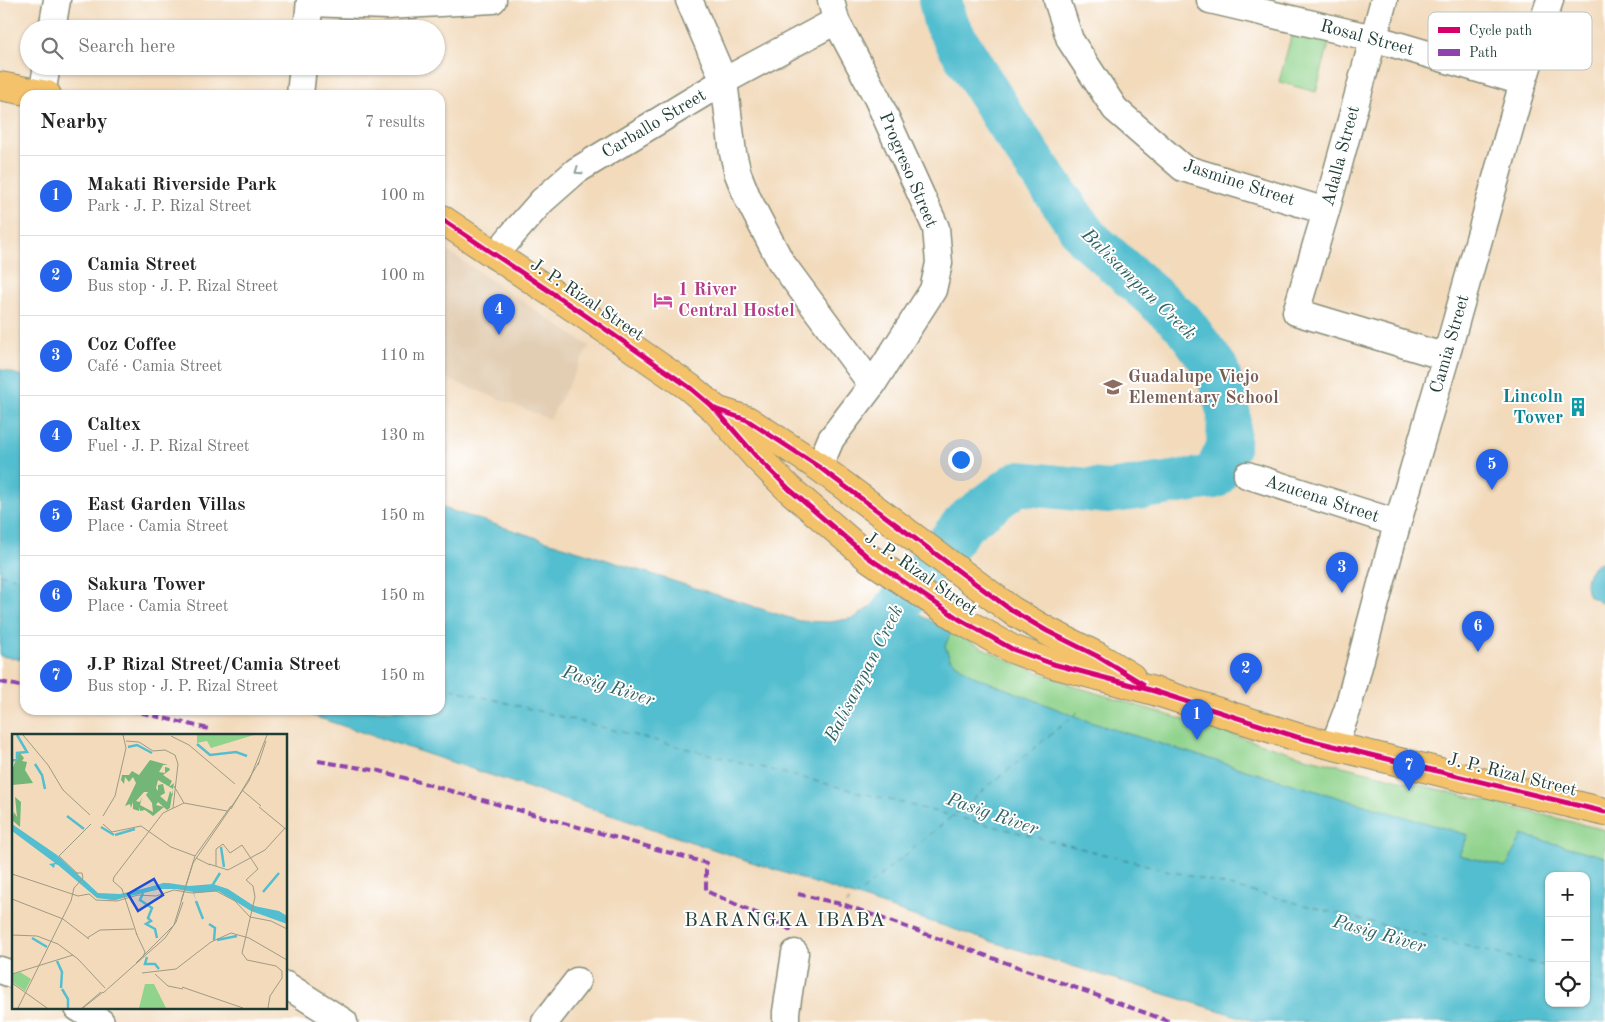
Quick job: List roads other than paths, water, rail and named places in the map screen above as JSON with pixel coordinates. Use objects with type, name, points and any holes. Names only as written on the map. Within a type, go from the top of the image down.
[{"type":"main road","points":[[0,86],[22,90]]},
{"type":"main road","name":"J. P. Rizal Street","points":[[445,221],[582,312],[682,382],[715,410],[789,489],[869,558],[959,619],[1012,649],[1053,664],[1154,691],[1297,736],[1605,812]]},
{"type":"main road","name":"J. P. Rizal Street","points":[[715,410],[747,420],[849,488],[1012,610],[1046,631],[1097,656],[1154,691]]},
{"type":"street","points":[[53,20],[56,0]]},
{"type":"street","points":[[309,11],[493,0]]},
{"type":"street","points":[[689,0],[724,81],[733,153],[738,174],[748,199],[782,262],[872,385]]},
{"type":"street","name":"Jasmine Street","points":[[1057,0],[1070,40],[1115,109],[1183,168],[1326,211]]},
{"type":"street","name":"Rosal Street","points":[[1210,0],[1373,38],[1428,54]]},
{"type":"street","name":"Adalla Street","points":[[1384,0],[1296,312],[1446,357]]},
{"type":"street","name":"Camia Street","points":[[1546,12],[1550,0]]},
{"type":"street","name":"Carballo Street","points":[[495,256],[542,202],[576,171],[724,81],[833,11]]},
{"type":"street","name":"Progreso Street","points":[[819,467],[831,440],[872,385],[933,290],[939,263],[936,228],[877,98],[833,11]]},
{"type":"street","name":"Rosal Street","points":[[1482,70],[1523,82]]},
{"type":"street","name":"Camia Street","points":[[1334,745],[1347,710],[1398,523],[1527,70]]},
{"type":"street","points":[[44,90],[46,75]]},
{"type":"street","points":[[301,90],[302,75]]},
{"type":"street","name":"Azucena Street","points":[[1247,475],[1398,523]]},
{"type":"street","points":[[786,1022],[795,953]]},
{"type":"street","points":[[0,970],[12,974]]},
{"type":"street","points":[[545,1022],[577,981]]},
{"type":"street","points":[[288,986],[344,1022]]},
{"type":"water","points":[[0,369],[20,375],[20,659],[0,656]]},
{"type":"water","name":"Pasig River","points":[[445,509],[799,621],[830,622],[854,618],[886,596],[951,632],[945,646],[950,659],[973,676],[1090,722],[1268,777],[1468,835],[1459,855],[1506,867],[1522,835],[1605,857],[1605,1022],[1257,1022],[983,939],[310,715],[445,715]]},
{"type":"water","points":[[1605,561],[1605,605],[1589,596],[1586,584],[1588,574],[1594,566]]},
{"type":"waterway","name":"Balisampan Creek","points":[[871,655],[892,613],[965,522],[1018,483],[1108,492],[1214,477],[1228,447],[1229,415],[1217,369],[1184,324],[1086,237],[1005,120],[945,22],[940,0]]},
{"type":"place","name":"1 River Central Hostel","points":[[663,300]]},
{"type":"place","name":"Caltex","points":[[499,335]]},
{"type":"place","name":"Guadalupe Viejo Elementary School","points":[[1113,387]]},
{"type":"place","name":"Lincoln Tower","points":[[1578,407]]},
{"type":"place","name":"East Garden Villas","points":[[1492,490]]},
{"type":"place","name":"Coz Coffee","points":[[1342,593]]},
{"type":"place","name":"Sakura Tower","points":[[1478,652]]},
{"type":"place","name":"Camia Street","points":[[1246,694]]},
{"type":"place","name":"Makati Riverside Park","points":[[1197,740]]},
{"type":"place","name":"J.P Rizal Street/Camia Street","points":[[1409,791]]},
{"type":"district","name":"BARANGKA IBABA","points":[[785,921]]}]
